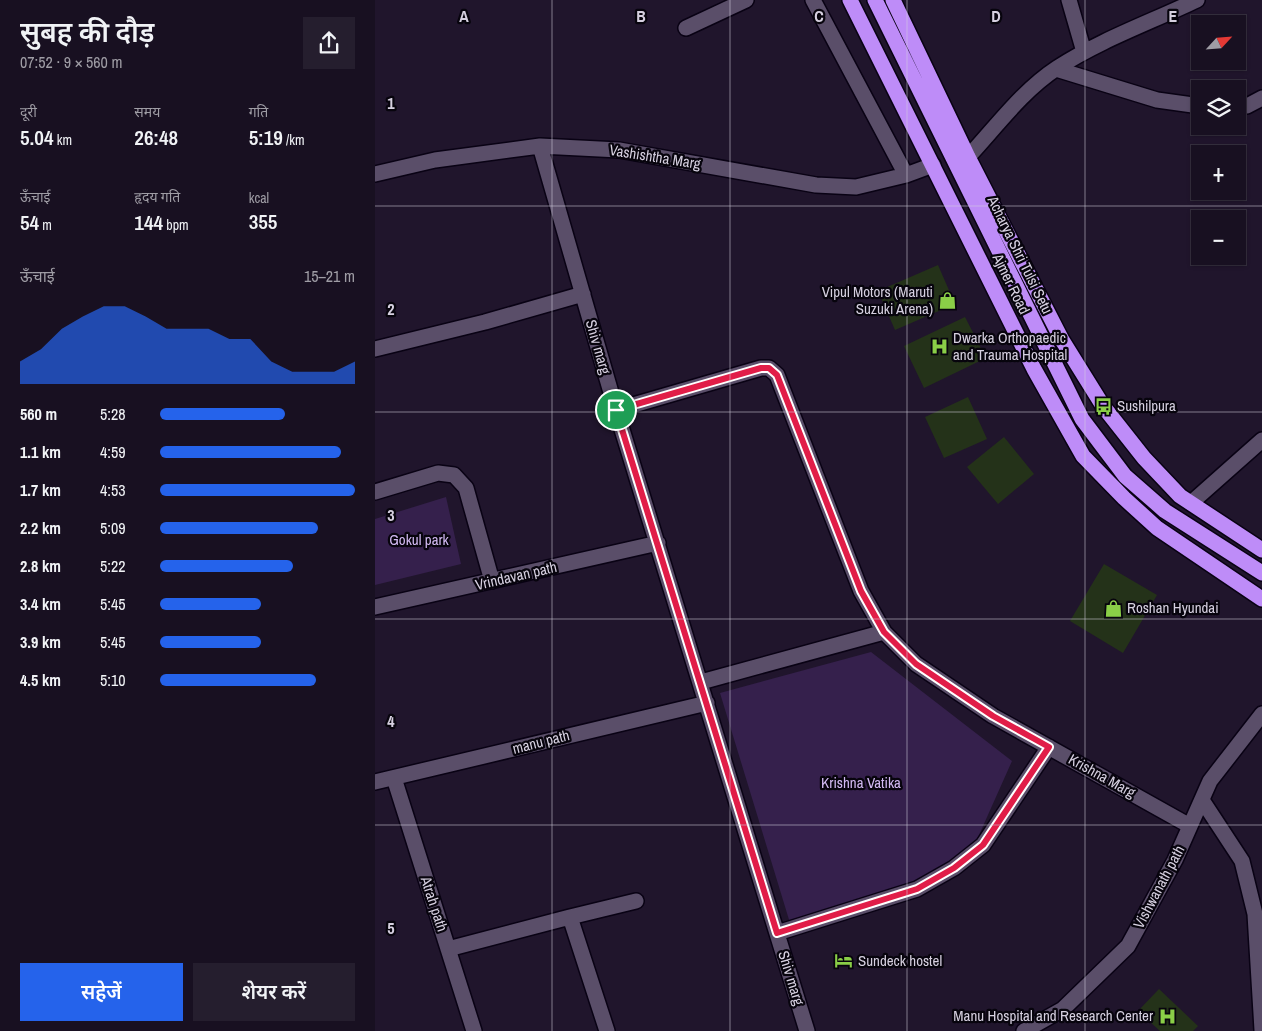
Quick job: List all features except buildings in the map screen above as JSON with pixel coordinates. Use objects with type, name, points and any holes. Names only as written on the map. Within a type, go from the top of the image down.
[{"type":"highway","name":"Ajmer Road","points":[[850,0],[1033,369],[1083,456],[1124,498],[1157,528],[1262,599]]},
{"type":"highway","name":"Acharya Shri Tulsi Setu","points":[[875,0],[1083,418],[1125,476],[1165,511],[1262,573]]},
{"type":"highway","name":"Ajmer Road","points":[[893,0],[968,157],[1062,340],[1103,406],[1144,458],[1180,496],[1262,550]]},
{"type":"street","points":[[686,28],[745,0]]},
{"type":"street","points":[[813,0],[907,175]]},
{"type":"street","points":[[1069,0],[1084,52]]},
{"type":"street","points":[[968,157],[1023,97],[1055,69],[1084,52],[1197,0]]},
{"type":"street","points":[[1055,69],[1157,100],[1191,105]]},
{"type":"street","points":[[1246,106],[1262,98]]},
{"type":"street","name":"Vashishtha Marg","points":[[375,174],[435,160],[540,146],[619,150],[816,185],[856,187],[907,175],[933,164]]},
{"type":"street","name":"Shiv marg","points":[[540,146],[616,410],[807,1031]]},
{"type":"street","points":[[375,349],[485,322],[583,294]]},
{"type":"street","name":"Krishna Marg","points":[[616,410],[761,368],[769,368],[777,375],[861,591],[884,632],[916,664],[993,716],[1190,826]]},
{"type":"street","points":[[1191,503],[1262,440]]},
{"type":"street","points":[[375,492],[438,474],[453,475],[466,488],[492,582]]},
{"type":"street","name":"Vrindavan path","points":[[375,607],[658,543]]},
{"type":"street","points":[[701,682],[884,632]]},
{"type":"street","name":"manu path","points":[[375,782],[707,702]]},
{"type":"street","name":"Vishwanath path","points":[[1024,1031],[1063,1009],[1127,946],[1175,860],[1210,780],[1262,714]]},
{"type":"street","points":[[777,933],[917,889],[954,868],[983,845],[1049,747]]},
{"type":"street","name":"Atrah path","points":[[394,778],[474,1031]]},
{"type":"street","points":[[1202,800],[1242,862],[1255,914],[1262,1030]]},
{"type":"street","points":[[448,949],[636,901]]},
{"type":"street","points":[[569,917],[607,1031]]},
{"type":"green space","name":"Gokul park","points":[[446,497],[461,564],[375,585],[375,519]]},
{"type":"green space","name":"Krishna Vatika","points":[[871,652],[1012,761],[975,844],[941,870],[901,886],[790,923],[720,693]]},
{"type":"place","name":"Vipul Motors (Maruti Suzuki Arena)","points":[[947,301]]},
{"type":"place","name":"Dwarka Orthopaedic and Trauma Hospital","points":[[939,347]]},
{"type":"place","name":"Sushilpura","points":[[1103,406]]},
{"type":"place","name":"Roshan Hyundai","points":[[1113,608]]},
{"type":"place","name":"Sundeck hostel","points":[[844,961]]},
{"type":"place","name":"Manu Hospital and Research Center","points":[[1167,1016]]},
{"type":"route","points":[[761,368],[769,368],[777,375],[861,591],[884,632],[916,664],[993,716],[1049,747],[983,845],[954,868],[917,889],[777,933],[752,856],[694,658],[616,410],[761,368]]}]
